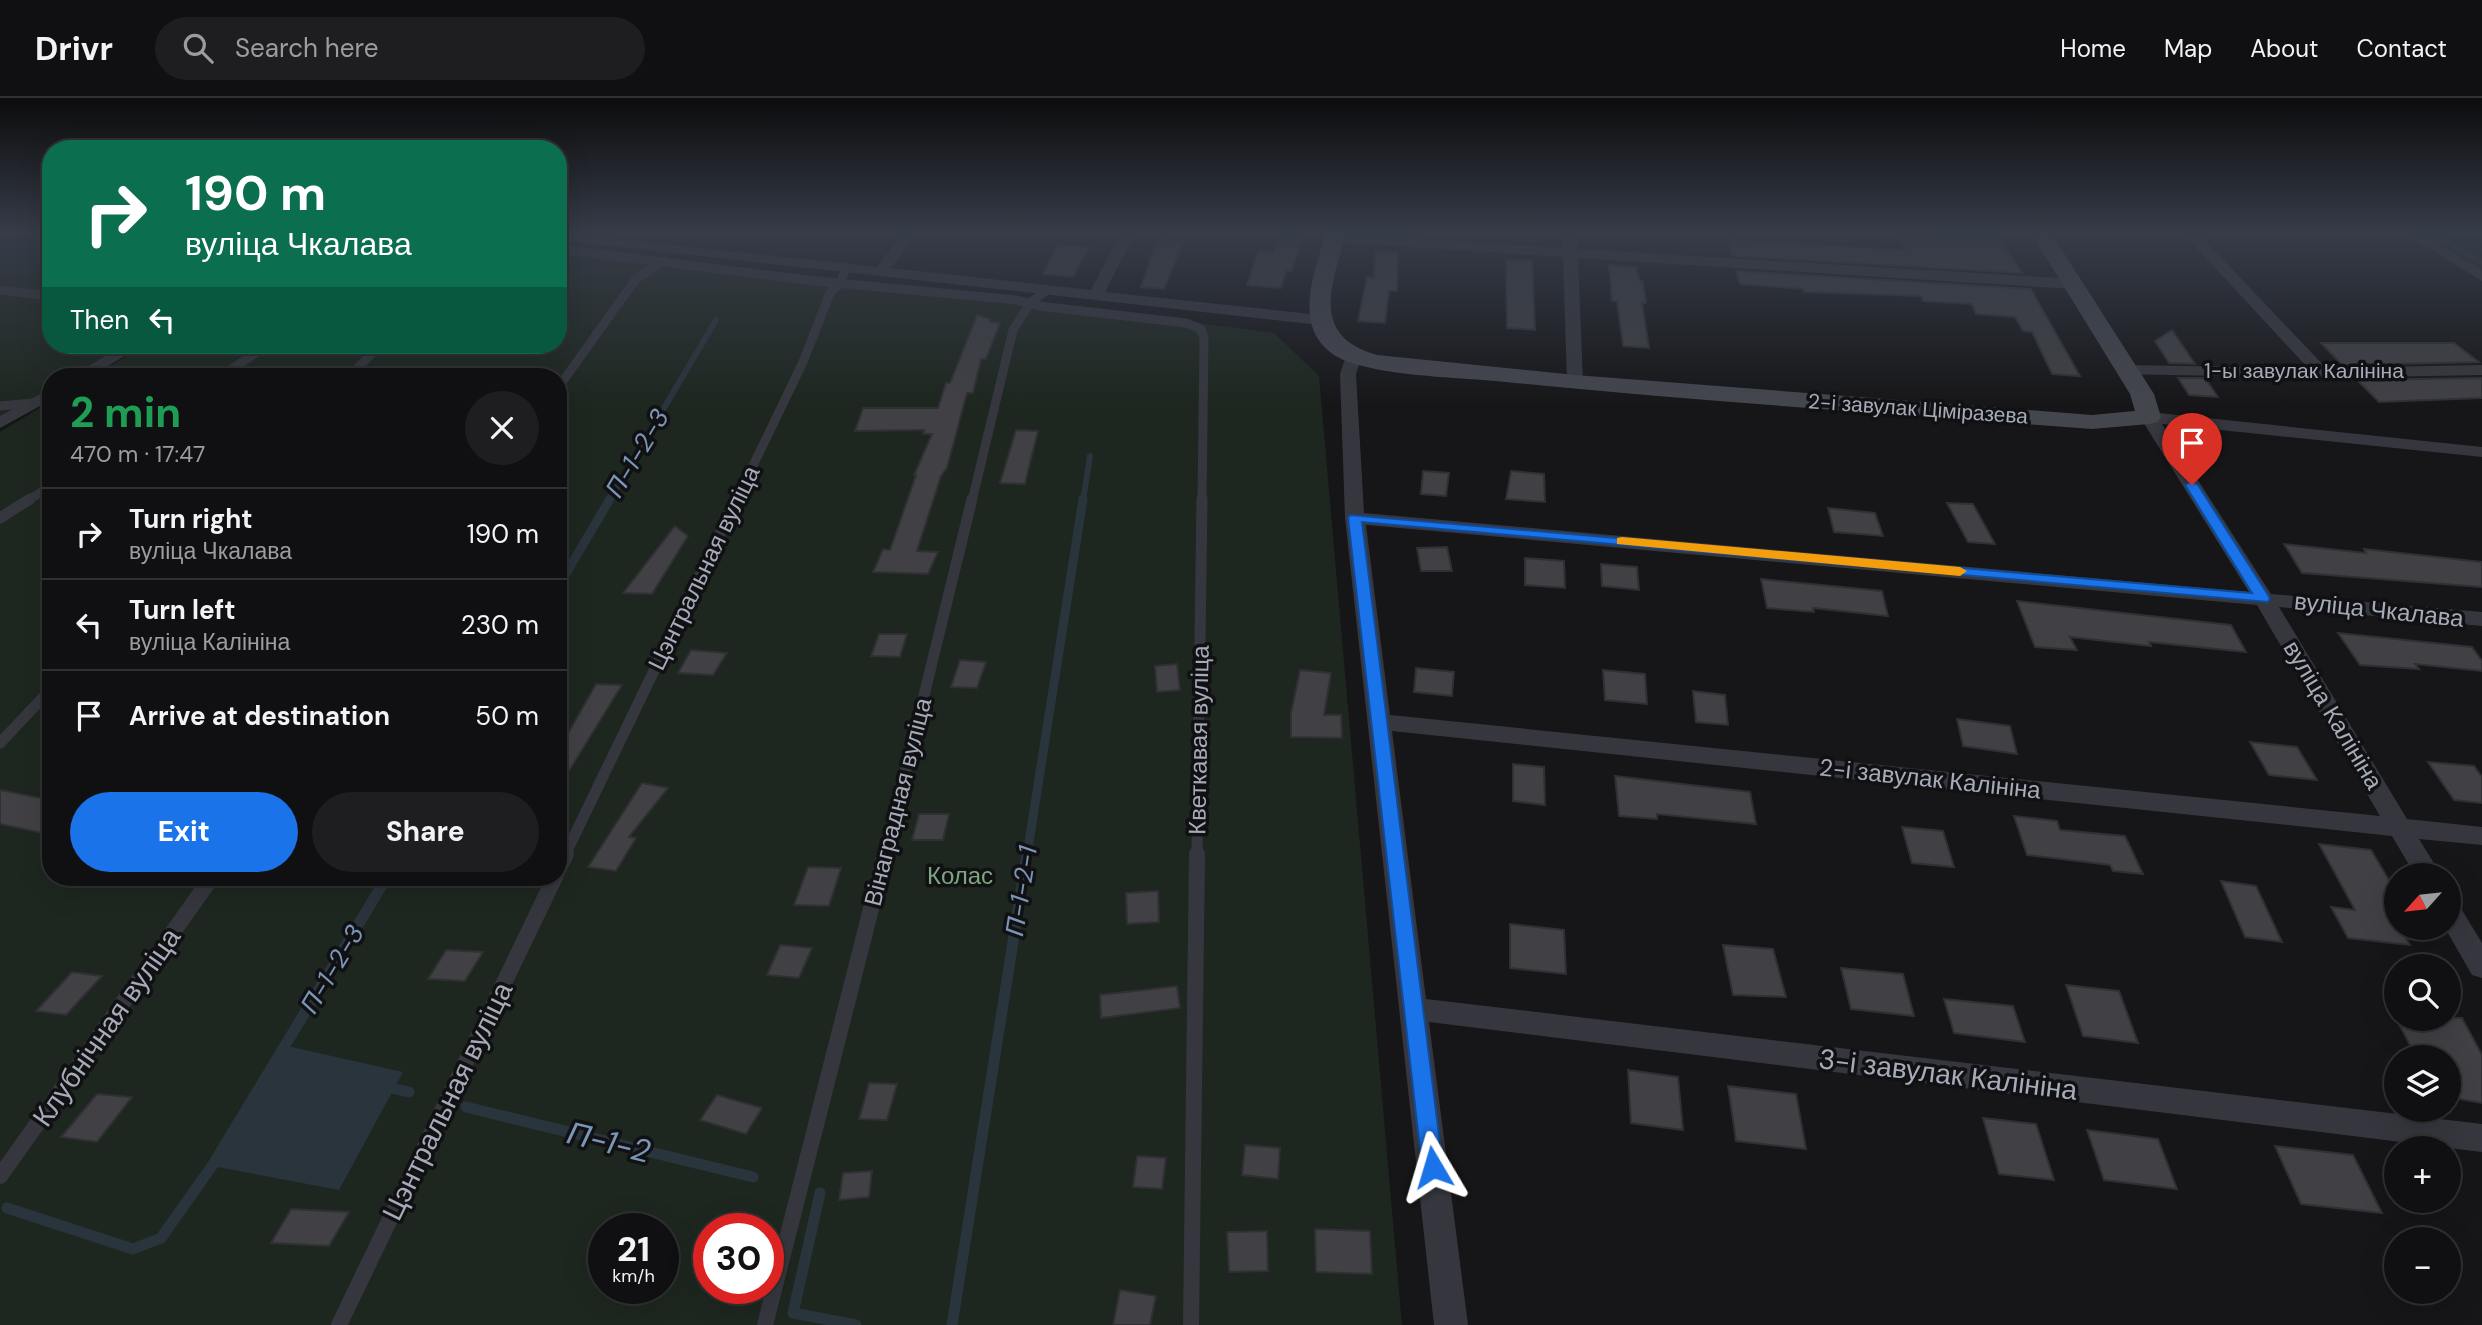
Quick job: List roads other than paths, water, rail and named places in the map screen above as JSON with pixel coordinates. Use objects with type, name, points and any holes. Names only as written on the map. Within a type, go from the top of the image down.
[{"type":"street","points":[[1050,290],[1320,320]]},
{"type":"street","points":[[1096,295],[1098,290]]},
{"type":"street","points":[[1324,290],[1320,320],[1324,332],[1336,346],[1354,356],[1348,374],[1355,518],[1451,1325]]},
{"type":"street","points":[[1573,290],[1575,382]]},
{"type":"street","name":"вуліца Калініна","points":[[2078,290],[2142,394],[2149,417],[2263,598],[2421,863]]},
{"type":"street","points":[[2244,290],[2322,373]]},
{"type":"street","points":[[94,368],[118,354]]},
{"type":"street","name":"2-і завулак Ціміразева","points":[[1354,356],[1402,367],[1575,382],[2092,422],[2149,417],[2482,452]]},
{"type":"street","name":"1-ы завулак Калініна","points":[[2126,370],[2322,373],[2482,370]]},
{"type":"street","points":[[0,423],[42,398]]},
{"type":"street","name":"вуліца Чкалава","points":[[1355,518],[2263,598],[2482,620]]},
{"type":"street","name":"2-і завулак Калініна","points":[[1379,722],[2482,836]]},
{"type":"street","points":[[2461,931],[2482,967]]},
{"type":"street","name":"3-і завулак Калініна","points":[[1415,1009],[2482,1138]]},
{"type":"lane","points":[[2,290],[42,295]]},
{"type":"lane","points":[[567,375],[628,290]]},
{"type":"lane","name":"Цэнтральная вуліца","points":[[567,851],[803,362],[833,290]]},
{"type":"lane","points":[[915,290],[1030,303]]},
{"type":"lane","name":"Вінаградная вуліца","points":[[765,1325],[910,755],[1013,330],[1030,303],[1048,290]]},
{"type":"lane","name":"Кветкавая вуліца","points":[[1030,303],[1186,323],[1200,329],[1204,338],[1191,1325]]},
{"type":"lane","points":[[233,368],[254,354]]},
{"type":"lane","points":[[358,368],[371,354]]},
{"type":"lane","points":[[0,406],[33,403]]},
{"type":"lane","points":[[0,518],[42,492]]},
{"type":"lane","points":[[0,743],[42,699]]},
{"type":"lane","name":"Клубнічная вуліца","points":[[0,1176],[206,886]]},
{"type":"lane","name":"Цэнтральная вуліца","points":[[339,1325],[551,886]]},
{"type":"waterway","name":"П-1-2-3","points":[[609,501],[716,320]]},
{"type":"waterway","name":"П-1-2-1","points":[[1083,501],[1090,456]]},
{"type":"waterway","name":"П-1-2-3","points":[[567,572],[610,499]]},
{"type":"waterway","name":"П-1-2-1","points":[[1027,855],[1083,499]]},
{"type":"waterway","name":"П-1-2-1","points":[[952,1325],[1027,854]]},
{"type":"waterway","points":[[7,1208],[133,1249],[161,1238],[212,1166],[382,886]]},
{"type":"waterway","name":"П-1-2","points":[[382,1086],[409,1092]]},
{"type":"waterway","name":"П-1-2","points":[[466,1107],[753,1177]]},
{"type":"waterway","name":"П-1-2","points":[[820,1193],[793,1313],[856,1325]]},
{"type":"park label","name":"Колас","points":[[960,876]]}]
